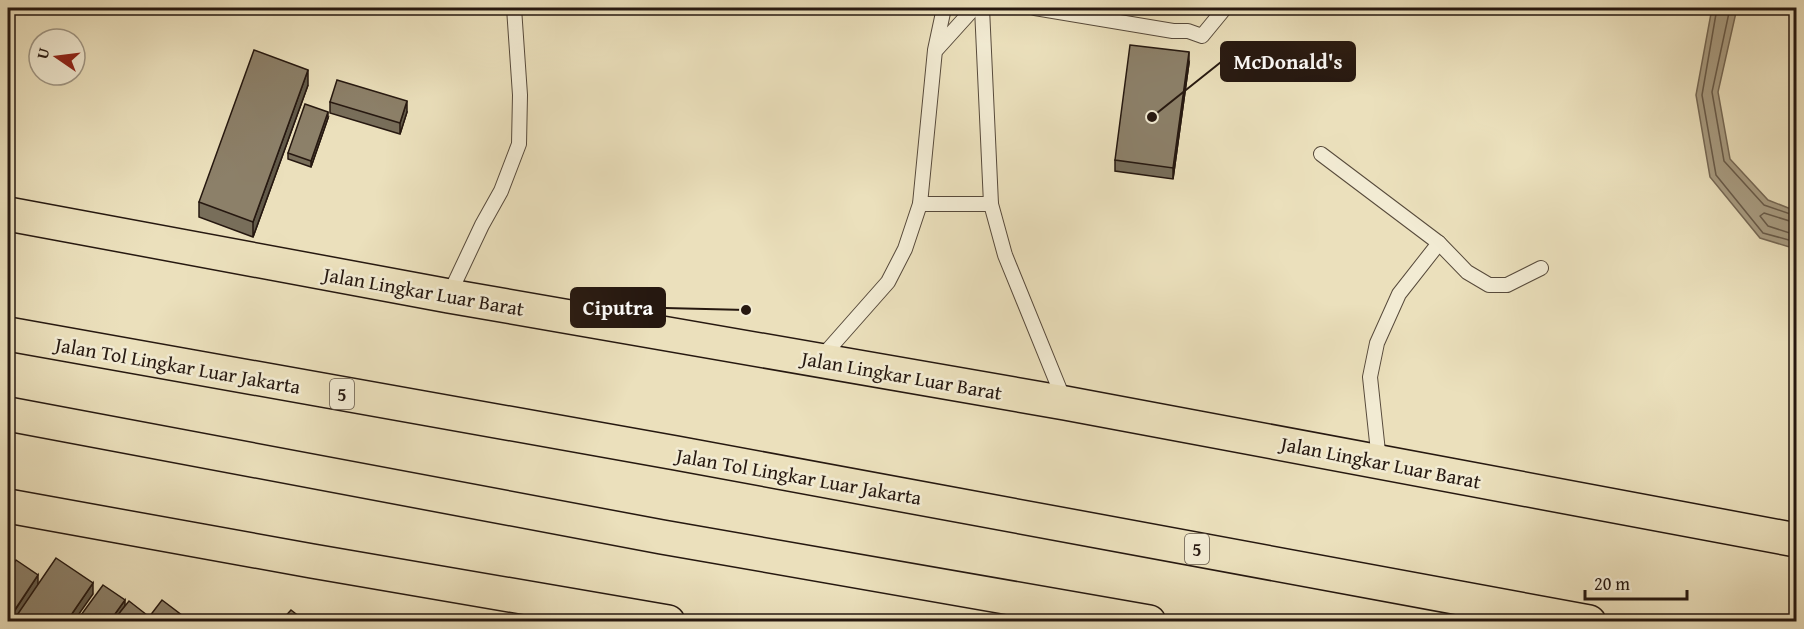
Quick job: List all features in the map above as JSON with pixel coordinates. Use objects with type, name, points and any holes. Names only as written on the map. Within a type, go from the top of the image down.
[{"type":"main road","name":"Jalan Lingkar Luar Barat","points":[[8,214],[449,296],[1065,403],[1797,540]]},
{"type":"main road","name":"Jalan Tol Lingkar Luar Jakarta","points":[[8,334],[676,453],[1589,621]]},
{"type":"main road","points":[[8,414],[650,534],[1149,621]]},
{"type":"main road","points":[[8,506],[312,561],[668,621]]},
{"type":"lane","points":[[449,296],[482,225],[501,191],[519,144],[520,96],[514,8]]},
{"type":"lane","points":[[819,360],[888,282],[905,249],[920,204],[935,50],[944,8]]},
{"type":"lane","points":[[935,50],[974,8]]},
{"type":"lane","points":[[982,8],[991,204],[1005,255],[1065,403]]},
{"type":"lane","points":[[1035,8],[1202,36],[1226,8]]},
{"type":"lane","points":[[1321,154],[1439,243],[1467,273],[1489,285],[1508,285],[1540,268]]},
{"type":"lane","points":[[920,204],[991,204]]},
{"type":"lane","points":[[1379,462],[1370,377],[1377,343],[1399,294],[1439,243]]},
{"type":"water","points":[[1712,8],[1737,8],[1718,92],[1730,159],[1768,200],[1796,211],[1796,249],[1760,238],[1710,177],[1696,95]]},
{"type":"building","points":[[1130,45],[1189,52],[1173,168],[1115,160]]},
{"type":"building","points":[[254,50],[308,70],[253,222],[199,202]]},
{"type":"building","points":[[337,80],[407,101],[400,123],[330,102]]},
{"type":"building","points":[[305,104],[328,112],[311,161],[288,153]]},
{"type":"building","points":[[56,558],[93,583],[67,621],[13,621]]},
{"type":"building","points":[[16,560],[38,575],[8,620],[8,572]]},
{"type":"building","points":[[103,585],[125,600],[110,621],[91,621],[81,615]]},
{"type":"building","points":[[162,600],[183,616],[181,619],[184,621],[146,621]]},
{"type":"building","points":[[129,601],[147,615],[142,621],[113,621]]},
{"type":"building","points":[[291,610],[305,621],[281,621]]},
{"type":"building","points":[[253,616],[259,621],[248,621]]},
{"type":"place","name":"McDonald's","points":[[1152,117]]},
{"type":"place","name":"Ciputra","points":[[746,310]]}]
